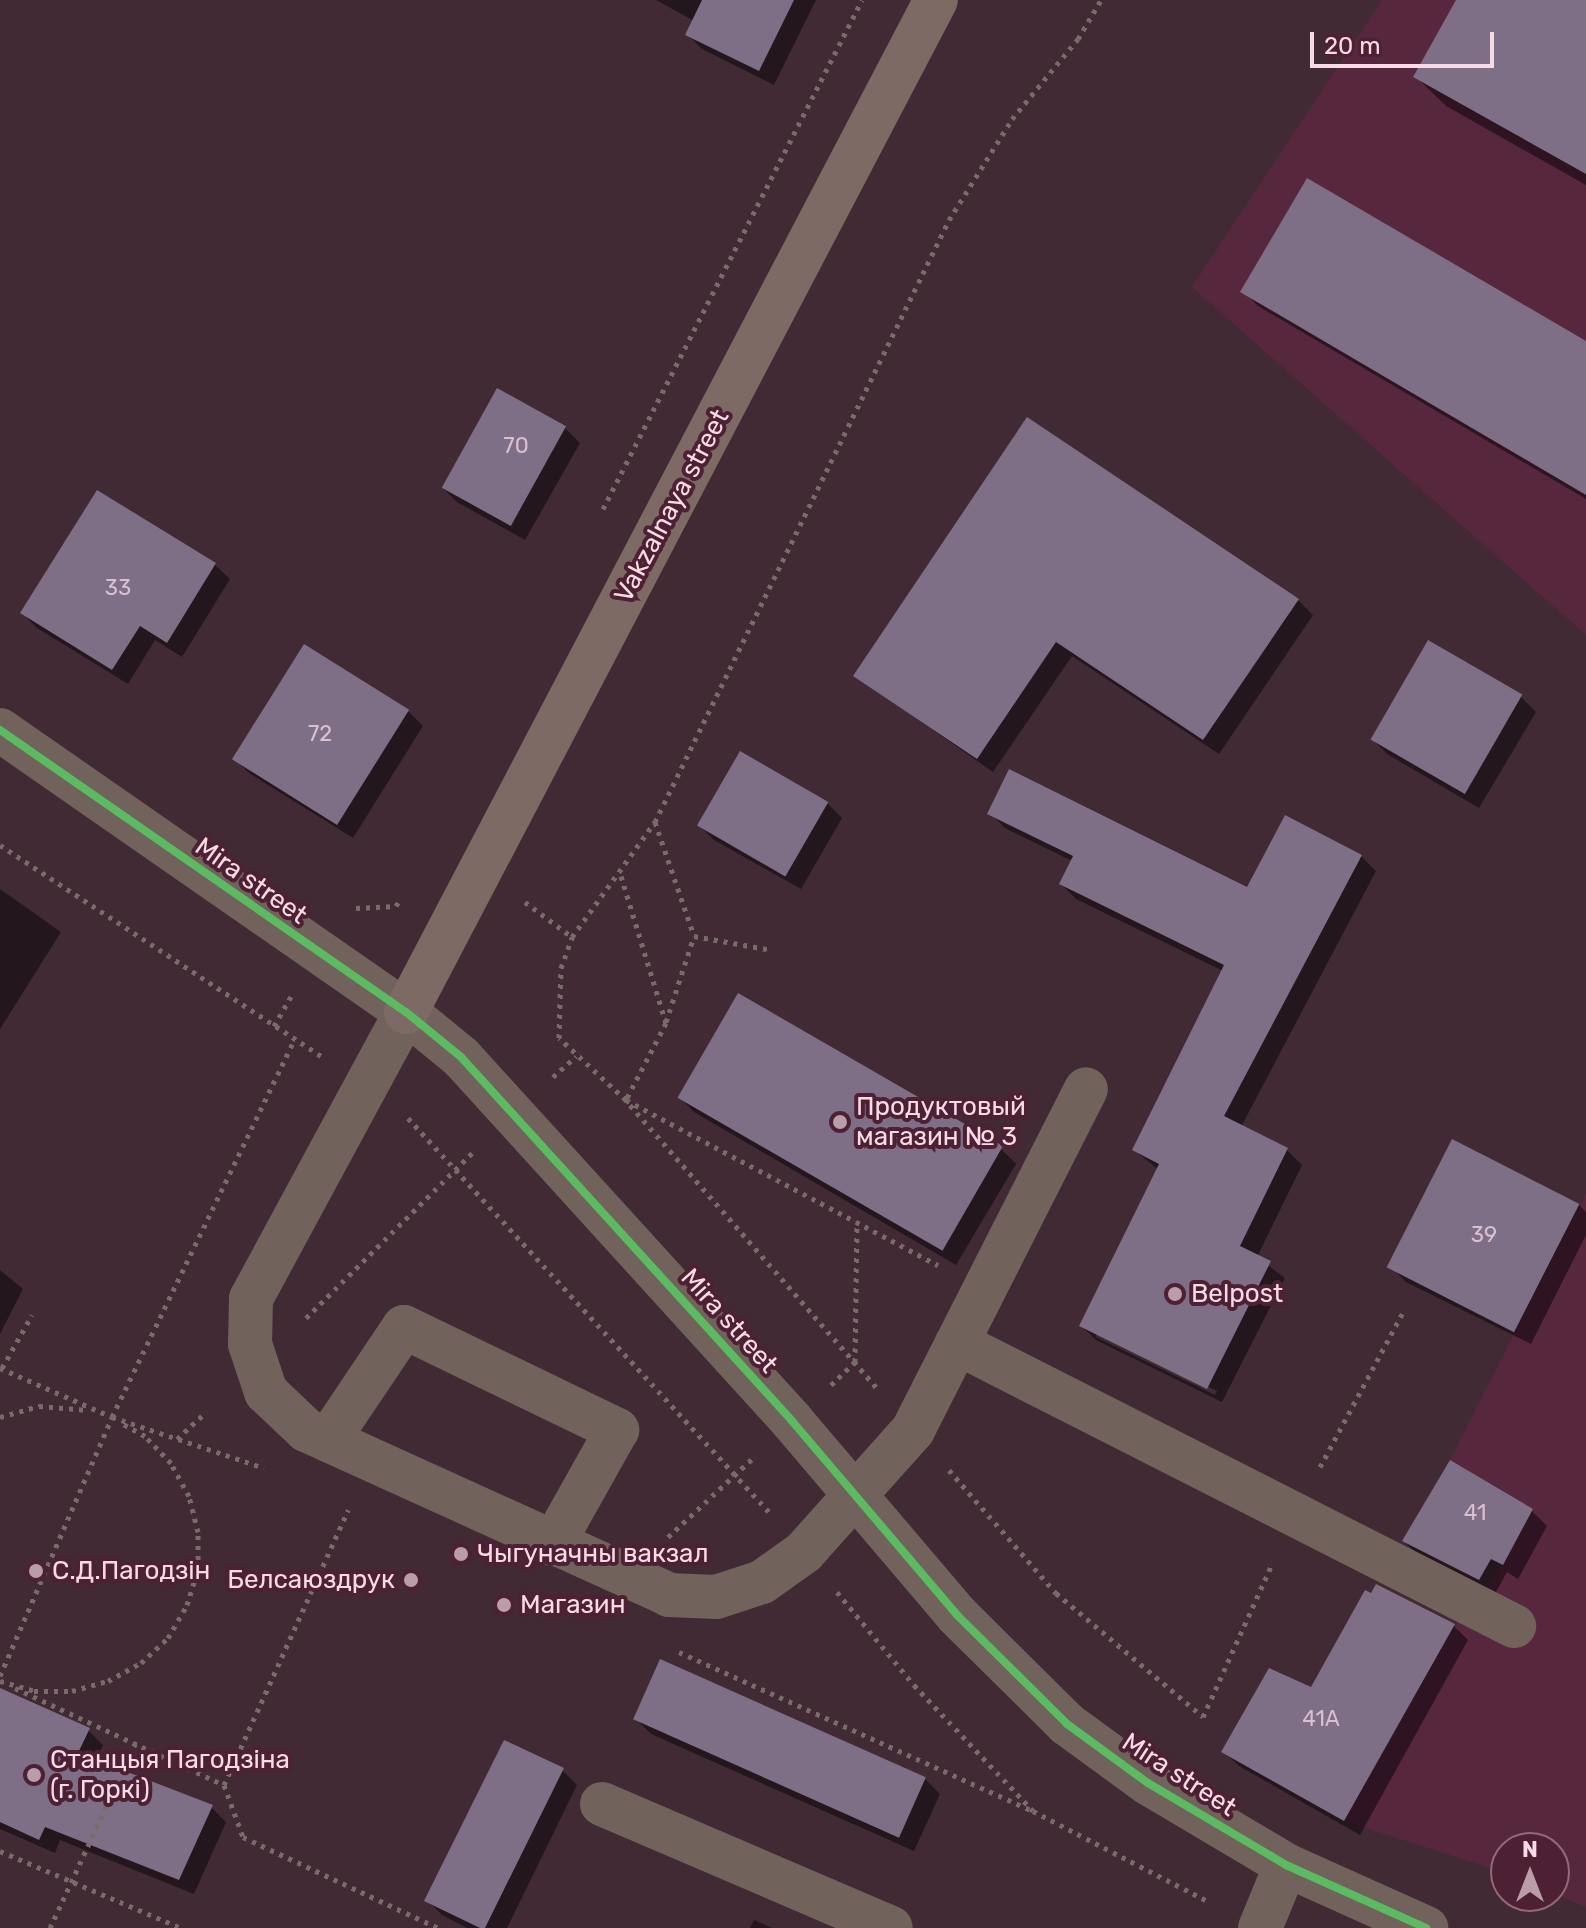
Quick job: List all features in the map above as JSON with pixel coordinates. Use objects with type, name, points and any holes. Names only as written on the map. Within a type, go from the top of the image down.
[{"type":"main road","name":"Vakzalnaya street","points":[[406,1012],[936,0]]},
{"type":"street","name":"Mira street","points":[[0,730],[406,1012],[516,1113],[957,1615],[1067,1724],[1148,1783],[1286,1865],[1426,1928]]},
{"type":"street","points":[[406,1012],[251,1299],[250,1344],[266,1392],[306,1430],[669,1595],[716,1597],[762,1582],[804,1552],[852,1493],[913,1430],[1086,1089]]},
{"type":"street","points":[[328,1440],[404,1327],[617,1430],[553,1544]]},
{"type":"street","points":[[957,1343],[1514,1626]]},
{"type":"street","points":[[602,1804],[891,1928]]},
{"type":"street","points":[[1241,1918],[1286,1865]]},
{"type":"path","points":[[601,513],[862,0]]},
{"type":"path","points":[[543,1087],[576,1056],[559,1038],[561,968],[572,937],[620,875],[655,822],[949,220],[1012,119],[1078,39],[1101,0]]},
{"type":"path","points":[[655,822],[694,936],[666,1023],[626,1100],[984,1290]]},
{"type":"path","points":[[0,845],[328,1060]]},
{"type":"path","points":[[620,875],[666,1023]]},
{"type":"path","points":[[521,899],[572,937]]},
{"type":"path","points":[[694,936],[772,950]]},
{"type":"path","points":[[274,1026],[295,988]]},
{"type":"path","points":[[0,1680],[112,1417],[295,1039]]},
{"type":"path","points":[[397,1105],[737,1473],[774,1518]]},
{"type":"path","points":[[295,1329],[481,1144]]},
{"type":"path","points":[[827,1388],[855,1362],[857,1221]]},
{"type":"path","points":[[1295,1514],[1402,1314]]},
{"type":"path","points":[[0,1680],[34,1691],[72,1691],[108,1681],[141,1663],[168,1638],[187,1605],[198,1569],[198,1532],[189,1496],[171,1463],[145,1436],[112,1417],[1,1368],[32,1315]]},
{"type":"path","points":[[0,1417],[39,1406],[76,1406],[270,1469]]},
{"type":"path","points":[[177,1439],[205,1413]]},
{"type":"path","points":[[658,1547],[765,1447]]},
{"type":"path","points":[[350,1505],[224,1785],[243,1837],[438,1928]]},
{"type":"path","points":[[829,1582],[914,1685],[1033,1811]]},
{"type":"path","points":[[676,1650],[1033,1811],[1241,1918]]},
{"type":"path","points":[[0,1680],[224,1785]]},
{"type":"path","points":[[50,1928],[135,1744]]},
{"type":"path","points":[[0,1851],[181,1928]]},
{"type":"shaded area","points":[[1382,0],[1586,0],[1586,635],[1192,287]]},
{"type":"shaded area","points":[[1586,1193],[1586,1907],[1570,1900],[1570,1832],[1490,1832],[1490,1868],[1344,1821],[1450,1633],[1503,1565],[1533,1510],[1450,1460]]},
{"type":"building","points":[[702,0],[794,0],[759,71],[685,35]]},
{"type":"building","points":[[1456,0],[1586,0],[1586,174],[1413,77]]},
{"type":"building","points":[[1307,178],[1586,341],[1586,495],[1240,292]]},
{"type":"building","points":[[497,388],[566,426],[511,526],[442,488]]},
{"type":"building","points":[[1027,417],[1299,599],[1203,740],[1056,642],[977,759],[853,676]]},
{"type":"building","points":[[97,490],[216,563],[167,643],[140,626],[112,670],[20,613]]},
{"type":"building","points":[[1428,640],[1522,694],[1465,794],[1370,740]]},
{"type":"building","points":[[304,644],[409,710],[337,825],[232,759]]},
{"type":"building","points":[[740,751],[828,802],[785,876],[697,825]]},
{"type":"building","points":[[1009,769],[1247,887],[1285,815],[1362,855],[1224,1116],[1288,1148],[1240,1246],[1271,1261],[1207,1389],[1079,1326],[1159,1164],[1132,1150],[1224,965],[1059,884],[1073,856],[987,814]]},
{"type":"building","name":"Продуктовый магазин № 3","points":[[738,993],[1003,1146],[943,1251],[678,1098]]},
{"type":"building","points":[[1452,1139],[1579,1204],[1514,1332],[1387,1267]]},
{"type":"building","points":[[1450,1460],[1533,1509],[1503,1565],[1491,1559],[1479,1580],[1402,1541]]},
{"type":"building","points":[[1376,1584],[1455,1624],[1344,1821],[1221,1752],[1269,1668],[1311,1687],[1365,1590],[1371,1593]]},
{"type":"building","points":[[660,1659],[926,1777],[899,1838],[633,1719]]},
{"type":"building","points":[[0,1688],[90,1728],[78,1753],[213,1805],[179,1880],[45,1827],[39,1840],[0,1822]]},
{"type":"building","points":[[504,1740],[564,1768],[485,1928],[480,1928],[424,1901]]},
{"type":"cycle path","points":[[0,730],[406,1012],[461,1057],[792,1421],[957,1615],[1067,1724],[1148,1783],[1286,1865],[1426,1928]]},
{"type":"place","name":"Продуктовый магазин № 3","points":[[840,1122]]},
{"type":"place","name":"Belpost","points":[[1175,1294]]},
{"type":"place","name":"Чыгуначны вакзал","points":[[461,1554]]},
{"type":"place","name":"С.Д.Пагодзін","points":[[36,1571]]},
{"type":"place","name":"Белсаюздрук","points":[[411,1580]]},
{"type":"place","name":"Магазин","points":[[504,1605]]},
{"type":"place","name":"Станцыя Пагодзіна (г. Горкі)","points":[[34,1775]]}]
